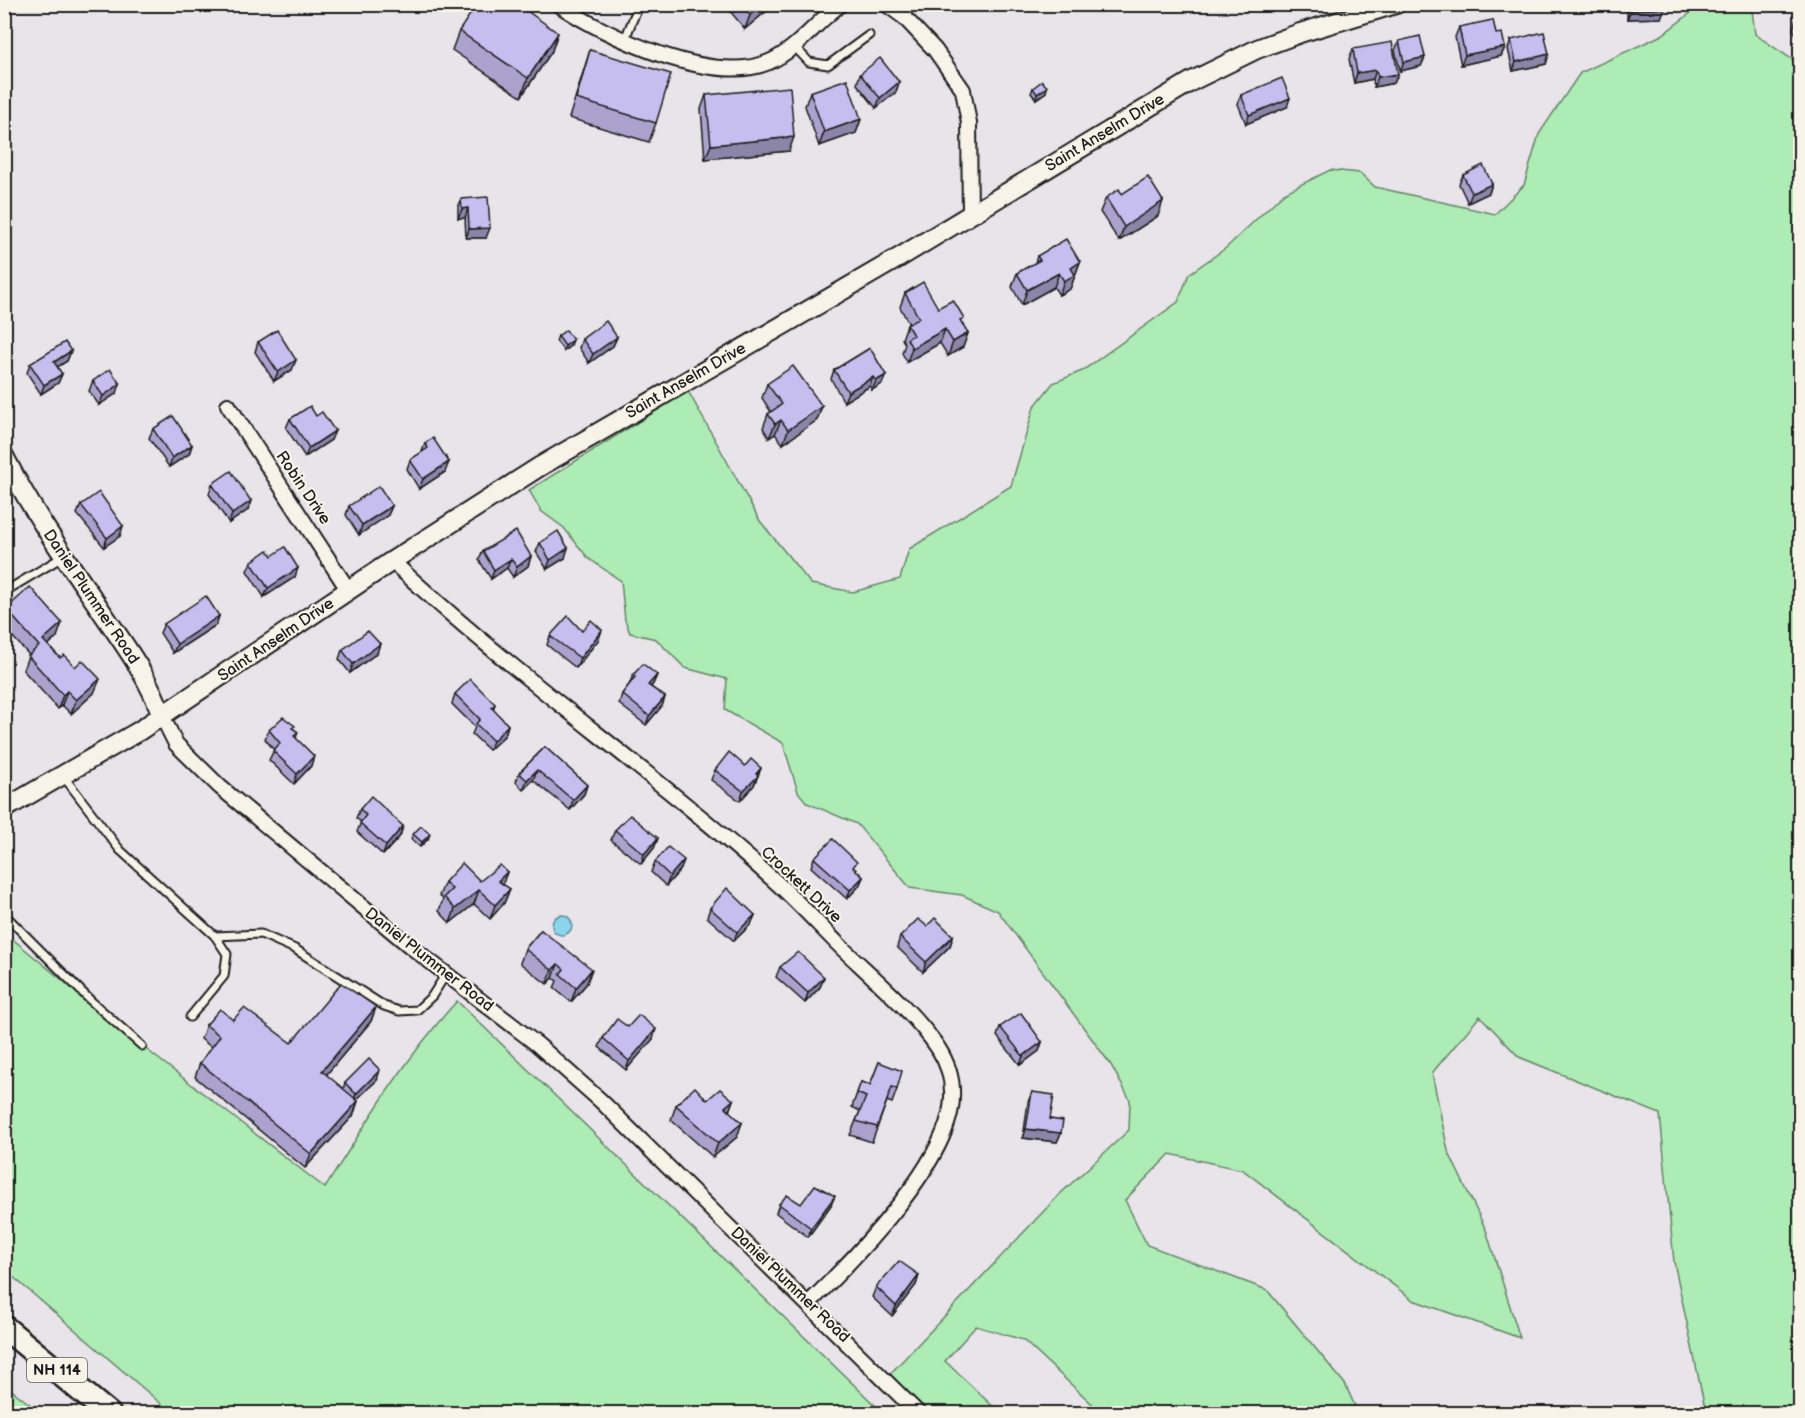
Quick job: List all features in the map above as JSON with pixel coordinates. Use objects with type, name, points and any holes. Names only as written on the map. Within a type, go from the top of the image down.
[{"type":"main road","name":"NH 114","points":[[4,1327],[109,1413]]},
{"type":"street","points":[[558,4],[592,25],[692,63],[733,67],[754,66],[770,61],[793,45],[841,4]]},
{"type":"street","points":[[886,4],[904,17],[935,50],[963,90],[969,123],[967,185],[970,214]]},
{"type":"street","name":"Saint Anselm Drive","points":[[4,809],[64,777],[162,716],[392,561],[558,455],[1192,81],[1257,49],[1311,29],[1395,4]]},
{"type":"street","name":"Robin Drive","points":[[228,405],[349,591]]},
{"type":"street","name":"Daniel Plummer Road","points":[[4,456],[17,482],[64,556],[136,663],[153,692],[176,744],[220,787],[446,974],[538,1045],[601,1101],[920,1413]]},
{"type":"street","name":"Crockett Drive","points":[[392,561],[451,615],[779,884],[900,1005],[930,1037],[943,1057],[950,1074],[951,1116],[938,1148],[859,1253],[809,1303]]},
{"type":"lane","points":[[626,39],[639,4]]},
{"type":"lane","points":[[793,45],[810,62],[828,65],[869,35]]},
{"type":"lane","points":[[4,592],[64,556]]},
{"type":"lane","points":[[64,777],[120,850],[215,936],[227,954],[224,976],[190,1017]]},
{"type":"lane","points":[[4,914],[90,1000],[142,1046]]},
{"type":"lane","points":[[215,936],[261,934],[295,949],[384,1006],[399,1011],[417,1011],[432,996],[446,974]]},
{"type":"green space","points":[[1701,5],[1752,10],[1755,34],[1800,65],[1800,1413],[1706,1413],[1674,1262],[1660,1114],[1519,1057],[1480,1016],[1432,1073],[1448,1151],[1486,1230],[1520,1338],[1413,1300],[1243,1170],[1170,1154],[1125,1200],[1147,1245],[1267,1290],[1345,1384],[1358,1413],[1102,1413],[1023,1340],[976,1326],[945,1361],[1000,1413],[923,1413],[889,1375],[1059,1195],[1129,1130],[1130,1100],[1111,1065],[998,911],[962,895],[910,888],[857,824],[807,803],[798,792],[783,743],[725,710],[727,679],[685,668],[656,639],[630,633],[625,620],[621,581],[588,558],[564,528],[541,511],[529,490],[688,391],[760,521],[811,584],[853,592],[900,579],[909,549],[1011,486],[1034,407],[1053,383],[1082,371],[1178,302],[1189,274],[1226,248],[1284,193],[1330,170],[1360,173],[1375,187],[1495,214],[1524,185],[1539,134],[1580,73],[1662,35]]},
{"type":"green space","points":[[4,932],[142,1046],[325,1188],[404,1068],[438,1022],[457,1001],[883,1413],[172,1413],[5,1270]]},
{"type":"green space","points":[[5,1385],[41,1413],[5,1413]]},
{"type":"water","points":[[562,915],[569,918],[572,925],[569,932],[562,935],[555,932],[552,925],[555,918]]},
{"type":"building","points":[[477,4],[517,4],[558,33],[528,78],[459,31]]},
{"type":"building","points":[[741,4],[762,4],[750,15]]},
{"type":"building","points":[[1630,4],[1664,4],[1665,8],[1631,10]]},
{"type":"building","points":[[1493,20],[1496,34],[1502,33],[1505,47],[1465,55],[1459,27]]},
{"type":"building","points":[[1544,32],[1549,54],[1516,62],[1511,40]]},
{"type":"building","points":[[1420,36],[1425,57],[1404,62],[1399,41]]},
{"type":"building","points":[[1392,42],[1398,74],[1378,77],[1376,70],[1357,73],[1353,49]]},
{"type":"building","points":[[590,50],[671,74],[656,123],[576,99]]},
{"type":"building","points":[[880,58],[899,82],[880,98],[860,74]]},
{"type":"building","points":[[1282,78],[1290,98],[1249,115],[1241,95]]},
{"type":"building","points":[[847,79],[861,119],[824,132],[810,92]]},
{"type":"building","points":[[1042,81],[1047,87],[1037,94],[1033,88]]},
{"type":"building","points":[[790,87],[794,137],[711,145],[706,95]]},
{"type":"building","points":[[1483,165],[1492,184],[1472,193],[1463,175]]},
{"type":"building","points":[[1148,177],[1163,201],[1124,227],[1106,198],[1119,189],[1122,194]]},
{"type":"building","points":[[488,197],[490,228],[469,229],[468,208],[462,209],[461,199]]},
{"type":"building","points":[[1066,239],[1080,262],[1071,268],[1075,275],[1064,281],[1059,273],[1027,290],[1017,273],[1040,260],[1037,256]]},
{"type":"building","points":[[923,282],[938,308],[953,300],[964,318],[960,320],[968,333],[953,342],[945,329],[912,348],[907,339],[913,335],[907,325],[919,318],[905,293]]},
{"type":"building","points":[[606,321],[617,337],[593,354],[582,339]]},
{"type":"building","points":[[277,330],[296,360],[278,372],[258,342]]},
{"type":"building","points":[[566,330],[573,340],[565,346],[558,336]]},
{"type":"building","points":[[65,342],[71,351],[54,362],[62,374],[44,385],[30,364]]},
{"type":"building","points":[[870,348],[886,375],[876,381],[873,377],[848,392],[834,370]]},
{"type":"building","points":[[793,366],[822,406],[788,430],[781,420],[775,424],[768,414],[782,404],[767,384]]},
{"type":"building","points":[[110,369],[120,384],[103,396],[93,381]]},
{"type":"building","points":[[310,406],[316,416],[322,412],[335,431],[309,448],[290,419]]},
{"type":"building","points":[[173,416],[192,445],[172,458],[153,429]]},
{"type":"building","points":[[433,438],[449,462],[423,479],[410,460],[428,448],[425,443]]},
{"type":"building","points":[[231,471],[251,501],[232,514],[212,484]]},
{"type":"building","points":[[379,486],[392,506],[362,525],[349,506]]},
{"type":"building","points":[[99,492],[123,526],[107,538],[81,505]]},
{"type":"building","points":[[516,531],[531,556],[517,567],[511,559],[494,570],[483,551]]},
{"type":"building","points":[[558,531],[568,548],[550,560],[540,543]]},
{"type":"building","points":[[285,547],[298,568],[268,588],[251,562],[268,550],[272,556]]},
{"type":"building","points":[[30,587],[62,623],[43,640],[60,658],[64,655],[75,667],[82,660],[100,679],[76,700],[67,691],[63,695],[28,656],[39,646],[6,609]]},
{"type":"building","points":[[206,596],[219,616],[177,644],[164,624]]},
{"type":"building","points":[[568,616],[582,631],[591,620],[602,630],[580,658],[550,636]]},
{"type":"building","points":[[368,631],[380,644],[353,664],[342,650]]},
{"type":"building","points":[[643,664],[657,675],[648,685],[665,697],[649,716],[622,694],[635,677],[633,675]]},
{"type":"building","points":[[470,679],[495,704],[492,708],[508,725],[493,741],[476,724],[480,719],[455,694]]},
{"type":"building","points":[[283,717],[295,726],[292,728],[298,732],[294,736],[314,756],[297,774],[273,751],[280,743],[269,730]]},
{"type":"building","points":[[545,747],[587,785],[573,800],[537,770],[527,780],[519,773]]},
{"type":"building","points":[[729,752],[745,766],[751,759],[761,768],[756,774],[758,776],[743,791],[715,770]]},
{"type":"building","points":[[371,796],[403,826],[386,846],[360,823],[366,815],[360,809]]},
{"type":"building","points":[[630,815],[658,838],[644,854],[615,830]]},
{"type":"building","points":[[421,826],[430,834],[422,842],[413,834]]},
{"type":"building","points":[[833,839],[857,862],[853,867],[863,877],[850,890],[814,858]]},
{"type":"building","points":[[668,847],[684,860],[670,876],[655,862]]},
{"type":"building","points":[[462,863],[480,881],[500,865],[507,872],[498,881],[510,889],[495,905],[479,890],[455,909],[444,897],[452,889],[445,882]]},
{"type":"building","points":[[727,888],[755,915],[737,932],[710,908]]},
{"type":"building","points":[[935,918],[953,936],[926,962],[900,937],[918,919],[927,926]]},
{"type":"building","points":[[541,930],[592,969],[576,988],[560,974],[564,969],[558,964],[552,970],[525,949]]},
{"type":"building","points":[[798,952],[824,977],[808,993],[780,967]]},
{"type":"building","points":[[341,983],[376,1007],[322,1071],[358,1101],[311,1154],[200,1063],[220,1036],[206,1025],[220,1009],[233,1020],[244,1008],[291,1043]]},
{"type":"building","points":[[1021,1013],[1042,1042],[1023,1056],[1000,1027]]},
{"type":"building","points":[[639,1015],[656,1029],[629,1061],[603,1038],[617,1019],[628,1027]]},
{"type":"building","points":[[369,1059],[380,1070],[356,1094],[345,1083]]},
{"type":"building","points":[[879,1062],[902,1071],[897,1089],[892,1087],[877,1127],[856,1121],[866,1097],[857,1093],[861,1082],[870,1085]]},
{"type":"building","points":[[695,1087],[707,1100],[720,1089],[733,1100],[725,1107],[742,1123],[718,1143],[676,1105]]},
{"type":"building","points":[[1032,1092],[1054,1095],[1050,1119],[1063,1121],[1061,1133],[1026,1129]]},
{"type":"building","points":[[815,1185],[835,1196],[811,1228],[779,1204],[787,1195],[801,1204]]},
{"type":"building","points":[[899,1261],[919,1275],[896,1306],[876,1287]]}]
